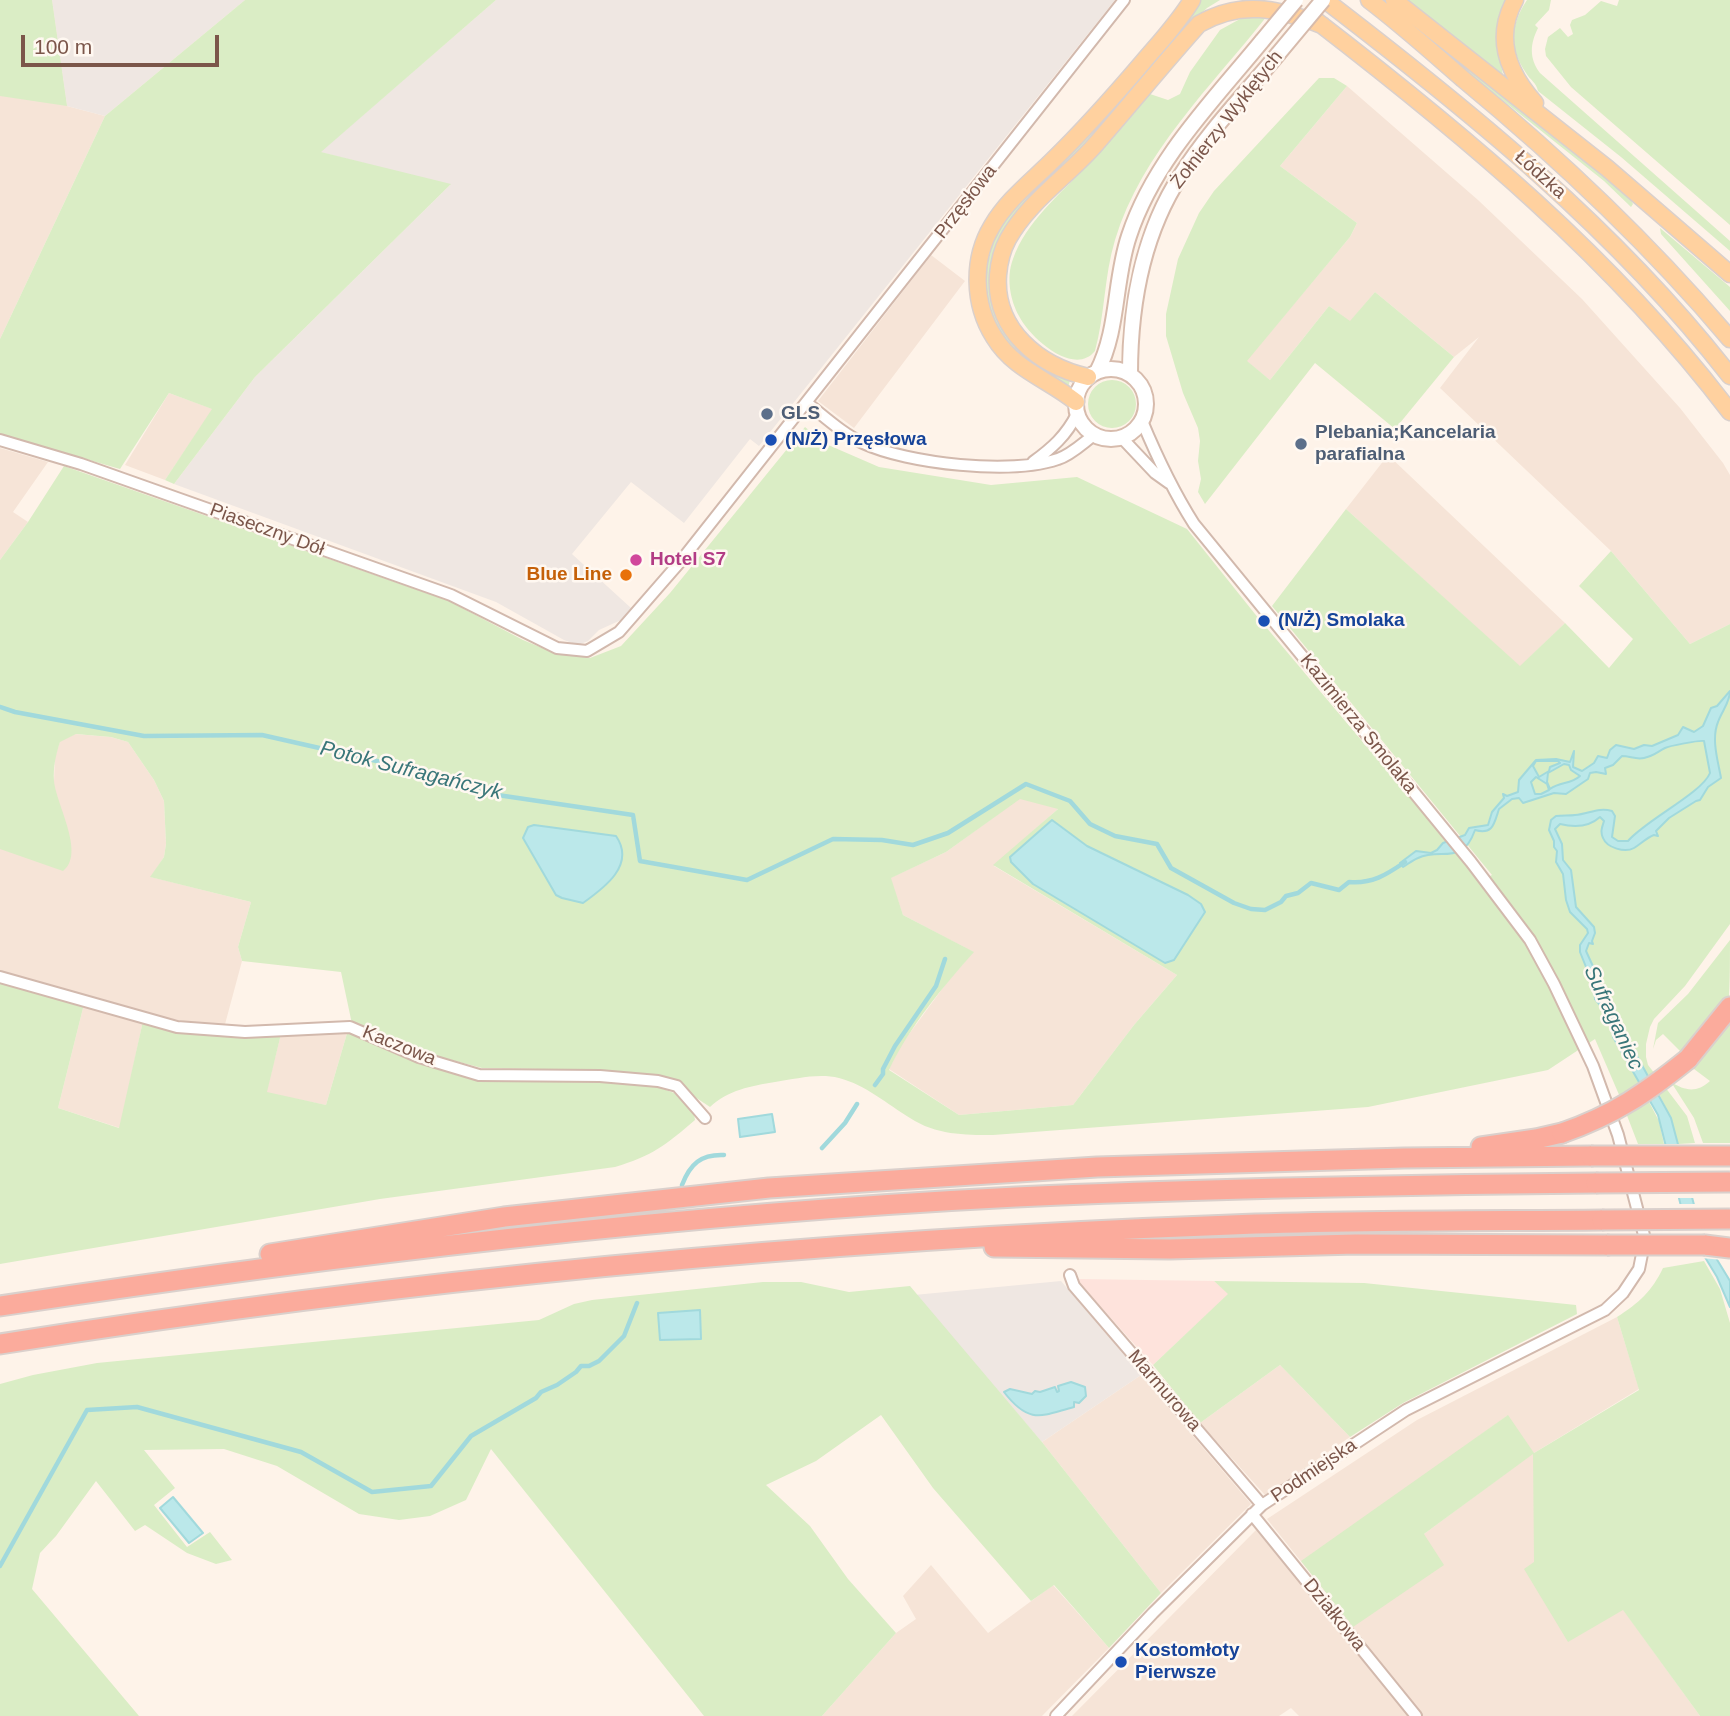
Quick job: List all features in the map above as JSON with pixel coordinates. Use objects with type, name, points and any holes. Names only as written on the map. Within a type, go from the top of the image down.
[{"type":"highway","points":[[1404,1158],[1536,1139],[1592,1122],[1647,1092],[1688,1059],[1730,1007]]},
{"type":"highway","points":[[140,1284],[247,1257],[503,1217],[722,1192],[1097,1167],[1404,1158],[1730,1156]]},
{"type":"highway","points":[[0,1306],[140,1284],[454,1244],[788,1212],[1014,1197],[1298,1186],[1730,1182]]},
{"type":"highway","points":[[0,1344],[231,1310],[489,1278],[891,1242],[1233,1225],[1730,1219]]},
{"type":"highway","points":[[891,1242],[1064,1249],[1356,1244],[1730,1246]]},
{"type":"main road","points":[[1076,408],[1022,368],[995,339],[988,326],[978,290],[979,255],[991,227],[1007,204],[1117,93],[1192,0]]},
{"type":"main road","points":[[1290,0],[1470,142],[1575,237],[1664,331],[1730,412]]},
{"type":"main road","name":"Łódzka","points":[[1324,0],[1461,107],[1536,171],[1640,272],[1730,376]]},
{"type":"main road","name":"Łódzka","points":[[1369,0],[1422,41],[1585,184],[1666,264],[1730,339]]},
{"type":"main road","points":[[1394,0],[1555,126],[1730,274]]},
{"type":"main road","points":[[1515,0],[1506,24],[1506,56],[1523,90],[1555,126]]},
{"type":"main road","points":[[1093,374],[1065,372],[1034,353],[1018,338],[1002,308],[998,286],[999,267],[1008,239],[1030,209],[1088,153],[1207,16],[1228,4],[1245,1],[1268,3],[1322,24]]},
{"type":"street","name":"Przęsłowa","points":[[527,635],[557,648],[587,651],[619,632],[685,555],[807,403],[1124,0]]},
{"type":"street","name":"Żołnierzy Wyklętych","points":[[1093,374],[1109,345],[1123,256],[1144,198],[1169,156],[1296,0]]},
{"type":"street","name":"Żołnierzy Wyklętych","points":[[1130,374],[1130,349],[1139,283],[1146,250],[1161,210],[1193,158],[1324,0]]},
{"type":"street","points":[[1029,465],[1068,432],[1082,384],[1093,374],[1119,370],[1130,374],[1138,381],[1146,401],[1142,421],[1122,438],[1094,435],[1086,429],[1076,408]]},
{"type":"street","points":[[807,403],[862,443],[885,452],[997,468],[1060,459],[1094,435]]},
{"type":"street","name":"Kazimierza Smolaka","points":[[1142,421],[1165,468],[1169,483],[1194,524],[1438,821],[1530,940],[1593,1066],[1618,1135],[1645,1238],[1639,1269],[1623,1293]]},
{"type":"street","name":"Kazimierza Smolaka","points":[[1122,438],[1155,473],[1169,483]]},
{"type":"street","name":"Piaseczny Dół","points":[[0,440],[80,464],[451,595],[527,635]]},
{"type":"street","name":"Kaczowa","points":[[0,976],[177,1027],[215,1032],[350,1027],[419,1056],[479,1075],[600,1076],[658,1081],[677,1086],[705,1118]]},
{"type":"street","name":"Marmurowa","points":[[1070,1275],[1074,1286],[1262,1505]]},
{"type":"street","name":"Podmiejska","points":[[1056,1716],[1153,1613],[1262,1505],[1406,1410],[1605,1310],[1623,1293]]},
{"type":"street","name":"Działkowa","points":[[1252,1514],[1416,1716]]},
{"type":"shaded area","points":[[0,0],[52,0],[67,106],[105,116],[0,339]]},
{"type":"shaded area","points":[[52,0],[245,0],[105,116],[67,106]]},
{"type":"shaded area","points":[[496,0],[1115,0],[759,446],[750,439],[684,523],[631,482],[572,554],[631,608],[621,620],[599,630],[588,641],[578,645],[496,602],[174,484],[255,377],[450,185],[320,152]]},
{"type":"shaded area","points":[[1347,86],[1478,200],[1582,299],[1680,408],[1723,463],[1730,475],[1730,624],[1690,644],[1611,551],[1440,388],[1479,337],[1454,357],[1375,292],[1350,322],[1329,306],[1270,380],[1246,361],[1350,237],[1357,223],[1280,166]]},
{"type":"shaded area","points":[[931,255],[965,281],[854,428],[818,401]]},
{"type":"shaded area","points":[[169,393],[213,409],[165,480],[125,465]]},
{"type":"shaded area","points":[[0,448],[48,462],[13,512],[28,522],[0,560]]},
{"type":"shaded area","points":[[1388,455],[1565,623],[1520,667],[1346,509]]},
{"type":"shaded area","points":[[75,734],[111,737],[128,742],[154,780],[164,801],[166,844],[164,857],[151,877],[251,902],[238,947],[242,961],[224,1028],[133,1012],[0,972],[0,849],[54,781],[55,757],[60,741]]},
{"type":"shaded area","points":[[1020,798],[1059,808],[994,866],[1177,975],[1134,1025],[1073,1105],[959,1115],[889,1069],[901,1045],[973,952],[903,915],[890,878],[946,852]]},
{"type":"shaded area","points":[[84,1004],[143,1021],[120,1128],[58,1108]]},
{"type":"shaded area","points":[[348,1030],[326,1105],[266,1093],[281,1034]]},
{"type":"shaded area","points":[[1078,1279],[1214,1281],[1229,1294],[1153,1365]]},
{"type":"shaded area","points":[[1061,1281],[1141,1375],[1042,1442],[914,1295]]},
{"type":"shaded area","points":[[1617,1317],[1639,1389],[1534,1453],[1534,1562],[1623,1609],[1700,1716],[1299,1716],[1291,1708],[1279,1716],[1072,1716],[1256,1530],[1343,1634],[1353,1626],[1267,1519],[1417,1420]],"holes":[[[1507,1416],[1533,1453],[1424,1534],[1406,1489]]]},
{"type":"shaded area","points":[[1280,1365],[1350,1437],[1265,1495],[1200,1423]]},
{"type":"shaded area","points":[[1141,1375],[1251,1504],[1161,1593],[1042,1442]]},
{"type":"shaded area","points":[[931,1565],[988,1633],[1053,1585],[1109,1648],[1042,1716],[822,1716],[896,1633],[916,1619],[903,1596]]},
{"type":"green space","points":[[0,0],[52,0],[67,106],[0,96]]},
{"type":"green space","points":[[245,0],[496,0],[321,152],[451,184],[255,377],[174,484],[165,480],[212,409],[169,393],[120,469],[0,434],[0,339],[105,116]]},
{"type":"green space","points":[[1199,0],[1220,0],[1191,23],[993,261],[1019,349],[1040,366],[1070,380],[1068,388],[1026,361],[1000,335],[987,300],[988,262],[993,244],[1012,210]]},
{"type":"green space","points":[[1377,0],[1385,0],[1591,162],[1629,196],[1633,204],[1631,207],[1604,181]]},
{"type":"green space","points":[[1406,0],[1507,0],[1496,33],[1503,76]]},
{"type":"green space","points":[[1527,0],[1551,0],[1549,10],[1535,25],[1538,28],[1533,40],[1532,56],[1540,73],[1730,241],[1730,251],[1621,157],[1538,91],[1520,64],[1514,46],[1517,18]]},
{"type":"green space","points":[[1619,0],[1730,0],[1730,225],[1571,87],[1546,56],[1548,37],[1560,28],[1568,37],[1573,34],[1570,25],[1572,20],[1585,15],[1601,1],[1617,6]]},
{"type":"green space","points":[[1249,14],[1267,16],[1160,149],[1127,208],[1111,254],[1095,351],[1086,358],[1076,360],[1053,352],[1025,325],[1013,303],[1010,273],[1013,259],[1026,233],[1150,94],[1168,100],[1180,94],[1190,72],[1220,30]]},
{"type":"green space","points":[[1319,78],[1334,78],[1347,86],[1280,166],[1357,223],[1350,237],[1247,361],[1270,380],[1329,306],[1350,321],[1375,292],[1454,357],[1395,429],[1315,363],[1205,504],[1198,492],[1201,479],[1198,428],[1183,393],[1166,336],[1166,314],[1178,259],[1199,213],[1214,191]]},
{"type":"green space","points":[[1660,228],[1730,287],[1730,311],[1661,234]]},
{"type":"green space","points":[[1112,380],[1129,387],[1136,404],[1129,421],[1112,428],[1095,421],[1088,404],[1095,387]]},
{"type":"green space","points":[[805,427],[826,444],[879,467],[991,485],[1077,477],[1187,529],[1255,614],[1480,881],[1492,875],[1272,606],[1346,509],[1520,666],[1565,623],[1609,668],[1633,639],[1579,586],[1611,551],[1690,644],[1730,624],[1730,924],[1685,986],[1654,1019],[1646,1044],[1648,1065],[1655,1074],[1649,1078],[1618,1021],[1640,1084],[1620,1097],[1595,1039],[1548,1070],[1368,1107],[971,1135],[940,1131],[920,1124],[867,1090],[839,1078],[815,1076],[757,1085],[732,1093],[710,1107],[679,1081],[659,1076],[601,1070],[482,1068],[421,1052],[352,1024],[341,972],[242,961],[238,947],[251,902],[150,877],[164,857],[164,801],[154,780],[128,742],[111,737],[76,734],[60,742],[54,781],[68,828],[72,853],[63,871],[0,849],[0,560],[64,466],[449,601],[523,640],[552,652],[590,658],[621,646],[670,593]],"holes":[[[1020,799],[1058,809],[993,865],[1177,975],[1134,1025],[1073,1105],[959,1115],[889,1070],[917,1023],[974,952],[903,915],[891,878],[946,852]]]},
{"type":"green space","points":[[1730,940],[1729,996],[1726,1004],[1715,1019],[1680,1051],[1663,1034],[1656,1040],[1653,1049],[1658,1023],[1688,994]]},
{"type":"green space","points":[[0,980],[84,1004],[58,1108],[119,1128],[143,1021],[190,1034],[281,1034],[267,1092],[326,1105],[348,1030],[478,1079],[600,1081],[658,1087],[674,1093],[694,1114],[695,1120],[658,1149],[615,1167],[380,1199],[0,1264]]},
{"type":"green space","points":[[1730,1017],[1730,1143],[1703,1143],[1694,1118],[1671,1082],[1691,1089],[1710,1081],[1690,1066]]},
{"type":"green space","points":[[1665,1087],[1687,1116],[1695,1143],[1678,1144],[1671,1118],[1658,1092]]},
{"type":"green space","points":[[1648,1100],[1659,1121],[1664,1144],[1638,1144],[1626,1113]]},
{"type":"green space","points":[[1704,1261],[1720,1289],[1730,1323],[1730,1716],[1700,1716],[1623,1610],[1568,1642],[1524,1569],[1534,1562],[1533,1454],[1424,1534],[1444,1565],[1353,1627],[1301,1561],[1508,1415],[1534,1453],[1639,1390],[1617,1317],[1644,1296],[1663,1268]]},
{"type":"green space","points":[[1214,1281],[1364,1283],[1576,1305],[1577,1314],[1403,1403],[1350,1437],[1280,1365],[1200,1423],[1153,1365],[1228,1294]]},
{"type":"green space","points":[[763,1282],[801,1282],[849,1292],[910,1286],[1042,1442],[1161,1593],[1109,1648],[1054,1585],[1031,1601],[933,1488],[881,1415],[816,1461],[766,1485],[810,1526],[848,1579],[896,1633],[822,1716],[704,1716],[491,1449],[466,1500],[430,1516],[399,1520],[359,1514],[277,1466],[224,1449],[144,1450],[175,1488],[154,1505],[187,1547],[210,1532],[232,1560],[216,1564],[187,1553],[145,1525],[135,1531],[96,1481],[56,1536],[40,1553],[32,1589],[139,1716],[0,1716],[0,1384],[97,1363],[539,1320],[574,1304],[592,1300]]},
{"type":"water","name":"Sufraganiec","points":[[1730,691],[1715,736],[1721,778],[1708,787],[1700,800],[1669,818],[1656,831],[1658,836],[1651,836],[1637,846],[1621,850],[1605,842],[1601,832],[1604,821],[1600,817],[1587,825],[1560,824],[1555,829],[1562,844],[1563,860],[1571,870],[1576,907],[1594,927],[1593,944],[1589,943],[1586,951],[1602,986],[1600,997],[1609,1007],[1614,1008],[1616,1018],[1671,1118],[1702,1235],[1730,1281],[1730,1307],[1717,1277],[1686,1226],[1658,1115],[1613,1037],[1612,1019],[1595,999],[1594,987],[1580,952],[1580,945],[1588,933],[1587,929],[1570,912],[1563,874],[1556,862],[1557,851],[1549,830],[1551,820],[1556,816],[1607,810],[1612,811],[1615,816],[1612,837],[1618,841],[1628,841],[1705,781],[1710,773],[1704,741],[1668,747],[1644,758],[1622,756],[1613,765],[1605,768],[1606,774],[1590,773],[1588,779],[1566,794],[1554,793],[1523,803],[1519,798],[1512,799],[1499,809],[1489,830],[1475,830],[1470,841],[1457,852],[1427,855],[1403,867],[1400,863],[1416,851],[1431,853],[1437,850],[1443,843],[1465,835],[1469,828],[1488,825],[1492,812],[1504,798],[1503,794],[1507,796],[1518,792],[1519,780],[1536,760],[1556,759],[1570,762],[1574,751],[1573,767],[1582,771],[1594,763],[1598,756],[1607,758],[1616,745],[1634,749],[1644,745],[1652,746],[1678,735],[1683,727],[1694,732],[1703,726],[1711,708],[1717,706]],"holes":[[[1536,761],[1558,761],[1560,763],[1550,767],[1549,771],[1539,777],[1533,766]],[[1564,764],[1569,765],[1571,770],[1580,776],[1550,789],[1547,782],[1548,773]],[[1536,777],[1547,784],[1549,790],[1535,794],[1531,782]]]},
{"type":"water","points":[[1052,820],[1087,846],[1188,895],[1201,904],[1205,912],[1174,960],[1165,963],[1033,884],[1011,862],[1010,857]]},
{"type":"water","points":[[534,825],[616,836],[621,847],[620,866],[608,883],[583,903],[562,898],[556,895],[523,838],[528,827]]},
{"type":"water","points":[[772,1114],[775,1132],[740,1137],[738,1119]]},
{"type":"water","points":[[700,1310],[701,1339],[660,1340],[658,1313]]},
{"type":"water","points":[[1071,1382],[1085,1387],[1086,1396],[1079,1403],[1074,1402],[1074,1407],[1045,1415],[1029,1414],[1013,1403],[1004,1392],[1010,1389],[1032,1394],[1055,1387],[1057,1392],[1058,1386]]},
{"type":"water","points":[[173,1497],[203,1533],[189,1543],[160,1508]]},
{"type":"pier","points":[[1662,1144],[1682,1144],[1696,1198],[1676,1198]]},
{"type":"pier","points":[[1677,1204],[1697,1204],[1706,1233],[1723,1260],[1701,1258],[1687,1237]]},
{"type":"waterway","name":"Potok Sufragańczyk","points":[[0,707],[144,736],[262,735],[390,764],[484,793],[633,815],[640,861],[747,880],[833,839],[882,840],[913,845],[948,833],[1026,784],[1070,801],[1090,824],[1115,836],[1157,844],[1171,868],[1234,903],[1251,909],[1265,910],[1311,883],[1339,890],[1349,882],[1365,882],[1378,878],[1405,862]]},
{"type":"waterway","points":[[875,1085],[895,1046],[936,986],[945,959]]},
{"type":"waterway","points":[[822,1148],[845,1123],[857,1104]]},
{"type":"waterway","points":[[682,1185],[697,1162],[709,1156],[724,1155]]},
{"type":"waterway","points":[[0,1566],[87,1410],[137,1407],[301,1452],[372,1492],[431,1486],[471,1436],[536,1398],[541,1392],[557,1385],[581,1366],[589,1366],[599,1361],[624,1336],[637,1303]]},
{"type":"place","name":"GLS","points":[[767,414]]},
{"type":"place","name":"(N/Ż) Przęsłowa","points":[[771,440]]},
{"type":"place","name":"Plebania;Kancelaria parafialna","points":[[1301,444]]},
{"type":"place","name":"Hotel S7","points":[[636,560]]},
{"type":"place","name":"Blue Line","points":[[626,575]]},
{"type":"place","name":"(N/Ż) Smolaka","points":[[1264,621]]},
{"type":"place","name":"Kostomłoty Pierwsze","points":[[1121,1662]]}]
